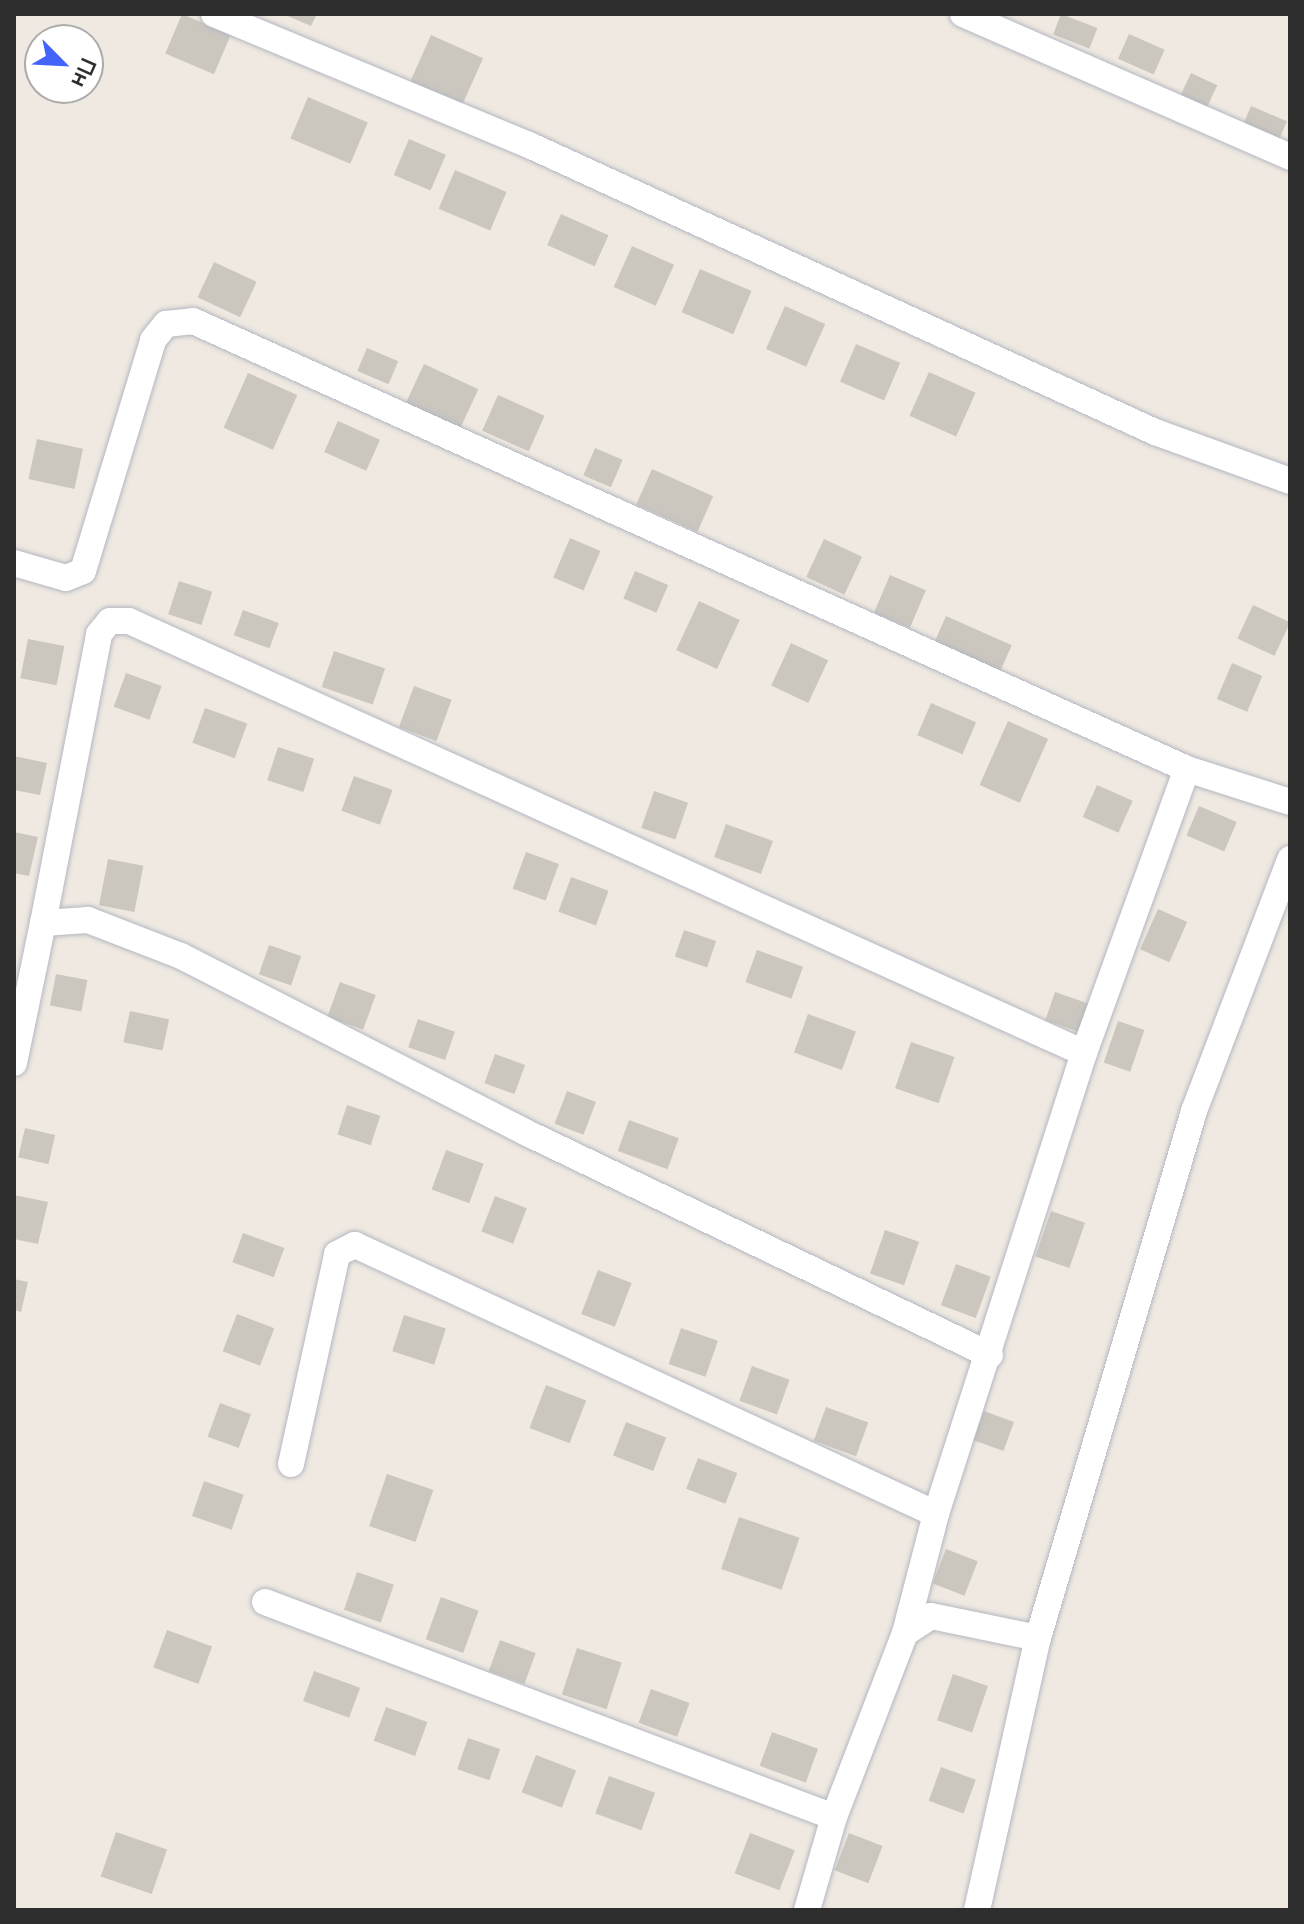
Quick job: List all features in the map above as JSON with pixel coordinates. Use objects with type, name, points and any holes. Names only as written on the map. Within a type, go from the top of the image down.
[{"type":"street","points":[[214,14],[529,145],[1155,432],[1290,481]]},
{"type":"street","points":[[963,14],[1290,157]]},
{"type":"street","points":[[14,563],[66,578],[83,571],[153,340],[166,324],[193,321],[1187,769],[1290,802]]},
{"type":"street","points":[[14,1063],[99,634],[110,621],[129,621],[1084,1053]]},
{"type":"street","points":[[807,1910],[834,1817],[905,1633],[936,1514],[990,1355],[1084,1053],[1187,769]]},
{"type":"street","points":[[977,1910],[1038,1638],[1194,1111],[1290,859]]},
{"type":"street","points":[[43,923],[88,920],[181,956],[525,1132],[990,1355]]},
{"type":"street","points":[[291,1464],[337,1254],[355,1245],[936,1514]]},
{"type":"street","points":[[265,1602],[834,1817]]},
{"type":"street","points":[[905,1633],[931,1616],[1038,1638]]},
{"type":"building","points":[[182,14],[231,35],[214,74],[165,54]]},
{"type":"building","points":[[283,14],[317,14],[311,26]]},
{"type":"building","points":[[1061,14],[1097,28],[1090,49],[1053,35]]},
{"type":"building","points":[[1129,34],[1165,50],[1154,75],[1118,59]]},
{"type":"building","points":[[431,35],[483,58],[462,105],[410,82]]},
{"type":"building","points":[[1191,73],[1217,85],[1204,113],[1178,101]]},
{"type":"building","points":[[308,97],[368,122],[350,164],[290,138]]},
{"type":"building","points":[[1251,106],[1287,121],[1277,144],[1241,129]]},
{"type":"building","points":[[409,139],[446,155],[431,191],[394,175]]},
{"type":"building","points":[[455,170],[507,192],[490,231],[439,209]]},
{"type":"building","points":[[561,214],[609,235],[595,266],[547,245]]},
{"type":"building","points":[[632,246],[674,265],[656,306],[614,287]]},
{"type":"building","points":[[214,262],[257,282],[240,317],[198,297]]},
{"type":"building","points":[[700,269],[752,291],[733,334],[682,312]]},
{"type":"building","points":[[785,306],[825,324],[806,367],[766,349]]},
{"type":"building","points":[[856,344],[900,363],[884,400],[840,382]]},
{"type":"building","points":[[367,348],[398,361],[389,384],[357,371]]},
{"type":"building","points":[[424,364],[478,389],[460,428],[406,403]]},
{"type":"building","points":[[929,372],[976,393],[956,437],[909,416]]},
{"type":"building","points":[[248,373],[297,395],[273,450],[224,428]]},
{"type":"building","points":[[498,395],[545,416],[529,451],[482,431]]},
{"type":"building","points":[[338,421],[380,440],[366,471],[324,452]]},
{"type":"building","points":[[37,439],[83,449],[74,489],[28,479]]},
{"type":"building","points":[[595,448],[623,460],[611,487],[583,476]]},
{"type":"building","points":[[652,469],[713,496],[697,532],[636,505]]},
{"type":"building","points":[[570,538],[600,551],[584,590],[553,578]]},
{"type":"building","points":[[824,539],[862,557],[844,595],[806,577]]},
{"type":"building","points":[[635,571],[668,585],[656,613],[623,599]]},
{"type":"building","points":[[890,575],[926,590],[910,628],[874,613]]},
{"type":"building","points":[[179,581],[212,592],[201,625],[168,614]]},
{"type":"building","points":[[699,601],[740,620],[717,669],[676,650]]},
{"type":"building","points":[[1253,605],[1290,622],[1275,656],[1237,639]]},
{"type":"building","points":[[243,610],[279,623],[269,648],[234,635]]},
{"type":"building","points":[[946,616],[1012,645],[1000,673],[934,643]]},
{"type":"building","points":[[28,639],[64,646],[57,685],[20,678]]},
{"type":"building","points":[[791,643],[828,660],[808,703],[771,686]]},
{"type":"building","points":[[334,651],[385,669],[373,705],[322,687]]},
{"type":"building","points":[[1232,663],[1262,676],[1247,712],[1217,699]]},
{"type":"building","points":[[126,673],[162,686],[149,720],[114,707]]},
{"type":"building","points":[[414,686],[452,700],[437,741],[399,727]]},
{"type":"building","points":[[931,703],[976,722],[962,754],[917,735]]},
{"type":"building","points":[[205,708],[247,723],[235,758],[192,743]]},
{"type":"building","points":[[1008,721],[1048,739],[1020,803],[980,785]]},
{"type":"building","points":[[278,747],[314,759],[303,792],[267,780]]},
{"type":"building","points":[[14,756],[47,763],[40,795],[14,790]]},
{"type":"building","points":[[354,776],[393,790],[380,825],[341,811]]},
{"type":"building","points":[[1097,785],[1133,801],[1118,833],[1083,817]]},
{"type":"building","points":[[654,791],[688,803],[675,840],[641,828]]},
{"type":"building","points":[[1199,806],[1237,822],[1224,851],[1186,835]]},
{"type":"building","points":[[726,824],[773,841],[761,874],[714,857]]},
{"type":"building","points":[[14,832],[38,837],[29,876],[14,873]]},
{"type":"building","points":[[526,852],[559,864],[546,901],[513,889]]},
{"type":"building","points":[[108,859],[143,866],[134,912],[99,905]]},
{"type":"building","points":[[571,877],[609,891],[596,925],[558,912]]},
{"type":"building","points":[[1158,909],[1187,922],[1169,962],[1140,949]]},
{"type":"building","points":[[684,930],[716,941],[707,968],[675,956]]},
{"type":"building","points":[[269,945],[301,956],[291,985],[259,974]]},
{"type":"building","points":[[757,950],[803,967],[791,999],[745,982]]},
{"type":"building","points":[[56,974],[87,980],[81,1012],[50,1005]]},
{"type":"building","points":[[340,982],[376,995],[363,1030],[327,1017]]},
{"type":"building","points":[[1055,992],[1092,1005],[1082,1033],[1045,1020]]},
{"type":"building","points":[[130,1011],[169,1019],[162,1051],[123,1042]]},
{"type":"building","points":[[808,1014],[856,1031],[842,1070],[794,1053]]},
{"type":"building","points":[[418,1019],[455,1032],[445,1060],[408,1047]]},
{"type":"building","points":[[1118,1021],[1144,1030],[1130,1072],[1104,1063]]},
{"type":"building","points":[[911,1042],[954,1057],[939,1103],[895,1088]]},
{"type":"building","points":[[495,1054],[525,1065],[514,1094],[484,1083]]},
{"type":"building","points":[[567,1091],[596,1102],[583,1135],[554,1124]]},
{"type":"building","points":[[347,1105],[380,1116],[371,1145],[337,1134]]},
{"type":"building","points":[[629,1120],[679,1138],[668,1169],[618,1151]]},
{"type":"building","points":[[25,1128],[55,1135],[48,1164],[18,1157]]},
{"type":"building","points":[[446,1150],[484,1164],[469,1203],[432,1189]]},
{"type":"building","points":[[14,1195],[48,1202],[38,1244],[14,1239]]},
{"type":"building","points":[[495,1196],[527,1208],[513,1244],[481,1231]]},
{"type":"building","points":[[1051,1211],[1085,1223],[1069,1268],[1035,1256]]},
{"type":"building","points":[[885,1230],[919,1242],[904,1285],[870,1273]]},
{"type":"building","points":[[243,1233],[284,1248],[274,1277],[232,1262]]},
{"type":"building","points":[[956,1264],[991,1277],[976,1318],[941,1305]]},
{"type":"building","points":[[598,1270],[632,1283],[615,1327],[581,1314]]},
{"type":"building","points":[[14,1279],[28,1282],[21,1312],[14,1310]]},
{"type":"building","points":[[237,1314],[274,1328],[260,1366],[223,1351]]},
{"type":"building","points":[[404,1315],[446,1329],[434,1365],[392,1351]]},
{"type":"building","points":[[681,1328],[718,1341],[706,1377],[669,1364]]},
{"type":"building","points":[[752,1366],[790,1380],[777,1414],[739,1401]]},
{"type":"building","points":[[546,1385],[586,1400],[570,1443],[530,1428]]},
{"type":"building","points":[[220,1403],[251,1414],[239,1448],[208,1437]]},
{"type":"building","points":[[826,1407],[868,1422],[856,1456],[814,1441]]},
{"type":"building","points":[[984,1411],[1014,1422],[1003,1451],[973,1440]]},
{"type":"building","points":[[626,1422],[666,1437],[653,1471],[613,1456]]},
{"type":"building","points":[[698,1458],[737,1473],[725,1504],[686,1489]]},
{"type":"building","points":[[387,1474],[433,1490],[415,1542],[369,1526]]},
{"type":"building","points":[[204,1481],[244,1495],[232,1530],[192,1516]]},
{"type":"building","points":[[739,1517],[800,1538],[782,1590],[721,1569]]},
{"type":"building","points":[[946,1549],[978,1561],[964,1596],[933,1584]]},
{"type":"building","points":[[357,1572],[394,1585],[381,1623],[344,1610]]},
{"type":"building","points":[[441,1597],[479,1611],[463,1653],[426,1639]]},
{"type":"building","points":[[167,1630],[212,1646],[198,1684],[153,1668]]},
{"type":"building","points":[[500,1640],[536,1653],[524,1684],[489,1671]]},
{"type":"building","points":[[577,1648],[622,1663],[607,1709],[562,1695]]},
{"type":"building","points":[[314,1671],[360,1688],[349,1718],[303,1701]]},
{"type":"building","points":[[953,1674],[988,1686],[972,1732],[937,1720]]},
{"type":"building","points":[[651,1689],[690,1703],[677,1737],[639,1723]]},
{"type":"building","points":[[386,1707],[427,1722],[415,1756],[374,1741]]},
{"type":"building","points":[[772,1732],[818,1749],[806,1783],[760,1766]]},
{"type":"building","points":[[468,1738],[500,1749],[489,1780],[457,1769]]},
{"type":"building","points":[[536,1755],[576,1770],[562,1808],[522,1792]]},
{"type":"building","points":[[941,1767],[976,1780],[963,1813],[929,1801]]},
{"type":"building","points":[[609,1776],[655,1793],[641,1830],[595,1814]]},
{"type":"building","points":[[116,1832],[167,1850],[152,1894],[101,1876]]},
{"type":"building","points":[[750,1833],[795,1850],[779,1890],[735,1873]]},
{"type":"building","points":[[849,1833],[883,1846],[868,1883],[835,1870]]}]
